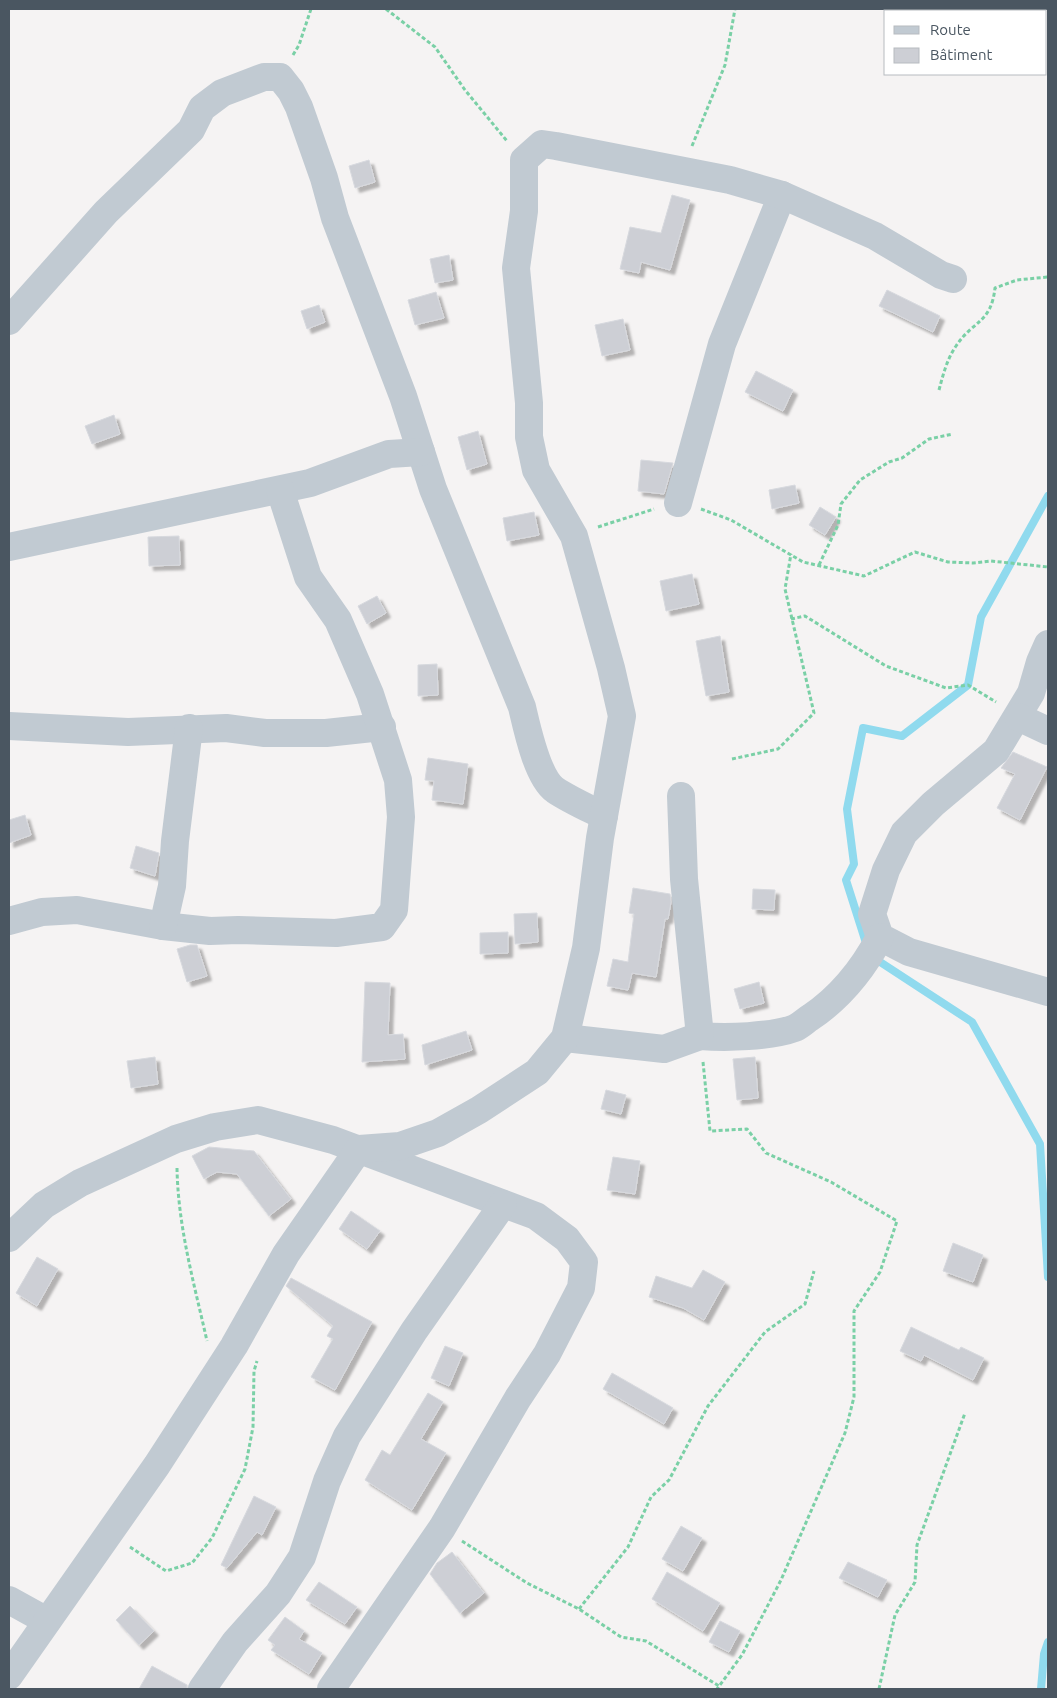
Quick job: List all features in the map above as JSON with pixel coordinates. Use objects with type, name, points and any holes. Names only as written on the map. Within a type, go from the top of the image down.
[{"type":"street","points":[[9,321],[106,212],[191,130],[202,108],[222,93],[264,77],[280,77],[291,91],[299,107],[324,178],[335,218],[371,307],[422,452],[433,489],[522,707],[529,740],[539,766],[553,789],[604,816]]},
{"type":"street","points":[[359,1149],[400,1146],[438,1133],[479,1110],[537,1072],[565,1038],[586,948],[604,816],[622,716],[574,536],[536,470],[529,437],[529,403],[516,268],[524,211],[524,160],[542,144],[755,186],[782,195],[875,236],[941,275],[953,279]]},
{"type":"street","points":[[678,503],[722,344],[782,195]]},
{"type":"street","points":[[9,547],[310,483],[389,454],[422,452]]},
{"type":"street","points":[[9,921],[42,912],[77,910],[163,926],[210,931],[336,933],[382,927],[394,910],[401,817],[398,780],[382,727],[338,620],[308,577],[280,490]]},
{"type":"street","points":[[1048,644],[1040,662],[1031,693],[996,751],[933,804],[904,833],[886,870],[872,914],[880,937],[909,952],[1048,992]]},
{"type":"street","points":[[1018,716],[1048,731]]},
{"type":"street","points":[[9,726],[128,732],[189,728],[226,728],[265,733],[326,734],[382,727]]},
{"type":"street","points":[[163,926],[172,886],[175,841],[189,728]]},
{"type":"street","points":[[681,796],[684,879],[700,1036]]},
{"type":"street","points":[[565,1038],[664,1049],[700,1036],[722,1038],[796,1028],[826,1007],[858,975],[880,937]]},
{"type":"street","points":[[9,1238],[44,1205],[80,1183],[176,1139],[215,1127],[258,1120],[359,1149],[536,1216],[568,1240],[584,1262],[581,1288],[547,1354],[518,1398],[442,1528],[331,1689]]},
{"type":"street","points":[[9,1676],[111,1534],[234,1346],[286,1254],[359,1149]]},
{"type":"street","points":[[202,1689],[235,1642],[278,1594],[302,1557],[327,1481],[347,1436],[414,1331],[503,1204]]},
{"type":"street","points":[[9,1600],[47,1621]]},
{"type":"path","points":[[280,77],[299,45],[311,9]]},
{"type":"path","points":[[386,9],[435,46],[465,90],[524,160]]},
{"type":"path","points":[[686,171],[692,145],[724,65],[734,9]]},
{"type":"path","points":[[939,390],[943,374],[955,347],[968,331],[984,319],[993,305],[995,288],[1017,280],[1048,278]]},
{"type":"path","points":[[819,566],[838,525],[841,504],[860,480],[889,462],[902,458],[929,439],[953,434]]},
{"type":"path","points":[[574,536],[636,513],[678,503],[731,520],[803,562],[864,576],[915,552],[948,562],[973,563],[991,561],[1048,567]]},
{"type":"path","points":[[732,759],[778,749],[814,713],[785,589],[791,554]]},
{"type":"path","points":[[791,619],[805,616],[886,666],[946,688],[968,685],[981,692]]},
{"type":"path","points":[[442,1528],[527,1584],[579,1609],[621,1637],[646,1641],[718,1688],[742,1655],[782,1580],[845,1433],[854,1397],[854,1312],[880,1272],[897,1221],[831,1182],[766,1153],[747,1129],[710,1132],[700,1036]]},
{"type":"path","points":[[176,1139],[178,1198],[186,1248],[215,1373]]},
{"type":"path","points":[[579,1609],[628,1547],[651,1497],[669,1480],[708,1406],[765,1332],[805,1304],[814,1271]]},
{"type":"path","points":[[111,1534],[166,1571],[192,1564],[212,1538],[245,1469],[253,1427],[254,1371],[260,1352]]},
{"type":"path","points":[[879,1689],[895,1615],[915,1582],[917,1545],[965,1413]]},
{"type":"building","points":[[369,160],[375,182],[355,188],[349,166]]},
{"type":"building","points":[[672,195],[690,200],[670,270],[641,262],[639,273],[620,269],[630,227],[661,233]]},
{"type":"building","points":[[449,255],[453,280],[435,283],[430,259]]},
{"type":"building","points":[[887,290],[940,316],[933,332],[879,306]]},
{"type":"building","points":[[436,292],[444,318],[415,325],[408,300]]},
{"type":"building","points":[[319,305],[325,322],[307,329],[301,311]]},
{"type":"building","points":[[623,319],[630,350],[602,356],[595,325]]},
{"type":"building","points":[[756,371],[793,390],[783,411],[745,392]]},
{"type":"building","points":[[114,415],[120,434],[92,444],[85,426]]},
{"type":"building","points":[[478,431],[487,464],[467,470],[458,437]]},
{"type":"building","points":[[641,460],[673,463],[664,494],[638,491]]},
{"type":"building","points":[[795,485],[799,503],[772,509],[769,490]]},
{"type":"building","points":[[820,507],[836,517],[825,535],[809,525]]},
{"type":"building","points":[[534,512],[539,535],[507,541],[503,518]]},
{"type":"building","points":[[179,536],[180,565],[149,566],[148,537]]},
{"type":"building","points":[[692,574],[699,604],[666,611],[660,581]]},
{"type":"building","points":[[377,596],[386,613],[367,624],[358,606]]},
{"type":"building","points":[[720,636],[729,692],[706,696],[696,641]]},
{"type":"building","points":[[437,664],[438,695],[418,696],[418,665]]},
{"type":"building","points":[[1013,752],[1047,767],[1020,820],[997,808],[1015,774],[1001,768]]},
{"type":"building","points":[[428,758],[468,764],[463,804],[432,800],[434,781],[425,780]]},
{"type":"building","points":[[25,815],[31,835],[9,843],[9,820]]},
{"type":"building","points":[[136,846],[159,853],[155,876],[130,868]]},
{"type":"building","points":[[633,888],[670,894],[671,902],[668,919],[665,919],[656,977],[632,973],[628,990],[607,986],[613,959],[628,962],[634,914],[629,913]]},
{"type":"building","points":[[753,889],[775,890],[774,910],[752,909]]},
{"type":"building","points":[[537,913],[538,942],[515,944],[514,914]]},
{"type":"building","points":[[508,932],[508,953],[480,954],[480,933]]},
{"type":"building","points":[[197,945],[207,976],[187,982],[177,949]]},
{"type":"building","points":[[365,982],[390,983],[388,1035],[403,1034],[405,1059],[362,1062]]},
{"type":"building","points":[[759,982],[764,1003],[740,1009],[734,989]]},
{"type":"building","points":[[466,1031],[472,1050],[425,1065],[422,1045]]},
{"type":"building","points":[[155,1057],[158,1084],[131,1088],[127,1061]]},
{"type":"building","points":[[755,1057],[758,1098],[737,1100],[733,1059]]},
{"type":"building","points":[[606,1090],[626,1095],[621,1114],[601,1109]]},
{"type":"building","points":[[209,1147],[254,1151],[291,1199],[269,1216],[237,1174],[217,1172],[204,1179],[192,1156]]},
{"type":"building","points":[[613,1157],[640,1161],[635,1194],[607,1190]]},
{"type":"building","points":[[351,1211],[380,1231],[367,1249],[339,1229]]},
{"type":"building","points":[[953,1243],[983,1255],[973,1282],[943,1271]]},
{"type":"building","points":[[37,1257],[58,1269],[37,1306],[16,1293]]},
{"type":"building","points":[[703,1270],[725,1282],[704,1320],[683,1308],[649,1297],[656,1276],[692,1288]]},
{"type":"building","points":[[291,1278],[372,1322],[335,1390],[311,1377],[333,1339],[327,1336],[333,1326],[286,1286]]},
{"type":"building","points":[[911,1327],[959,1350],[961,1347],[984,1358],[973,1380],[924,1355],[921,1361],[900,1351]]},
{"type":"building","points":[[445,1346],[463,1353],[449,1386],[431,1378]]},
{"type":"building","points":[[612,1373],[673,1408],[664,1424],[603,1389]]},
{"type":"building","points":[[428,1393],[443,1402],[421,1439],[446,1453],[412,1510],[365,1480],[382,1450],[390,1455]]},
{"type":"building","points":[[254,1496],[276,1507],[262,1535],[257,1532],[227,1568],[221,1565]]},
{"type":"building","points":[[681,1526],[702,1538],[683,1571],[662,1559]]},
{"type":"building","points":[[452,1552],[484,1593],[460,1613],[430,1574],[437,1563]]},
{"type":"building","points":[[848,1562],[887,1580],[878,1597],[839,1578]]},
{"type":"building","points":[[667,1572],[720,1603],[703,1631],[652,1599]]},
{"type":"building","points":[[319,1582],[357,1607],[345,1624],[306,1600]]},
{"type":"building","points":[[130,1606],[154,1631],[139,1645],[116,1620]]},
{"type":"building","points":[[285,1617],[304,1631],[299,1639],[322,1653],[309,1674],[271,1650],[275,1645],[268,1640]]},
{"type":"building","points":[[720,1621],[740,1631],[729,1652],[709,1642]]},
{"type":"building","points":[[152,1666],[187,1685],[187,1689],[139,1689]]},
{"type":"waterway","points":[[867,946],[846,880],[854,864],[847,809],[863,728],[902,736],[968,685],[981,617],[1048,496]]},
{"type":"waterway","points":[[874,958],[972,1022],[1040,1144],[1048,1277]]},
{"type":"waterway","points":[[1041,1689],[1044,1654],[1048,1642]]}]
